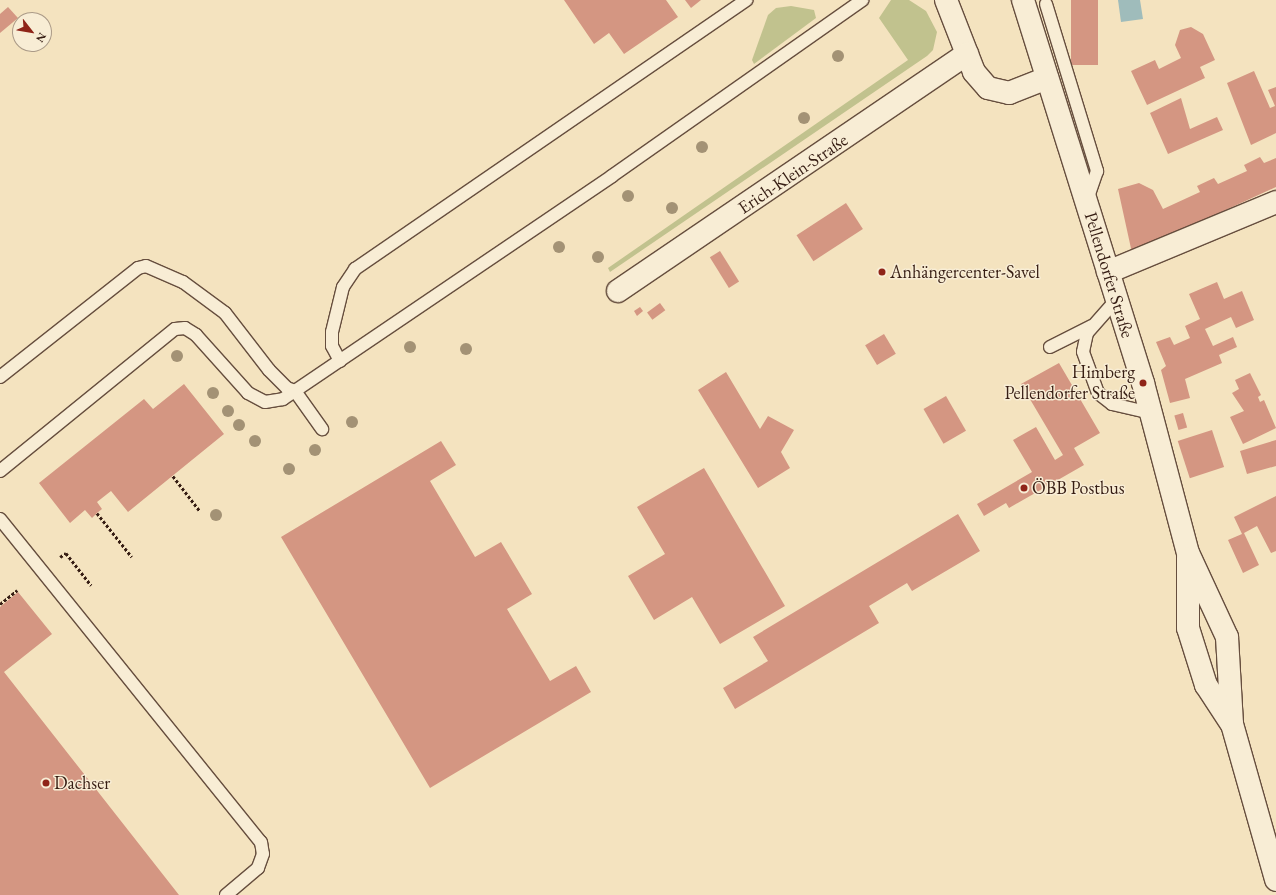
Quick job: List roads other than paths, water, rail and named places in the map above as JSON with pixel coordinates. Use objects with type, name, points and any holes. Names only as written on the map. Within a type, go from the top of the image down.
[{"type":"street","points":[[946,0],[967,54],[981,82],[999,93],[1009,93],[1047,78]]},
{"type":"street","name":"Pellendorfer Straße","points":[[1023,0],[1117,299],[1151,413],[1188,553],[1227,637],[1232,724],[1276,880]]},
{"type":"street","name":"Erich-Klein-Straße","points":[[618,291],[731,224],[829,158],[967,54]]},
{"type":"street","points":[[1108,272],[1276,202]]},
{"type":"street","name":"Pellendorfer Straße","points":[[1188,553],[1188,628],[1206,685],[1232,724]]},
{"type":"lane","points":[[340,361],[332,346],[332,332],[343,287],[355,269],[746,0]]},
{"type":"lane","points":[[0,471],[175,328],[185,328],[196,335],[248,393],[265,402],[283,399],[340,361],[848,4],[862,0]]},
{"type":"lane","points":[[1046,4],[1097,171],[1086,203]]},
{"type":"lane","points":[[0,377],[138,268],[146,266],[183,282],[225,313],[269,370],[287,388],[295,391],[322,429]]},
{"type":"lane","points":[[1117,299],[1087,333],[1084,352],[1098,393],[1112,404],[1151,413]]},
{"type":"lane","points":[[1050,347],[1093,326]]},
{"type":"lane","points":[[0,519],[261,842],[263,854],[258,868],[226,895]]},
{"type":"water","points":[[1118,0],[1140,0],[1143,19],[1121,22]]},
{"type":"place","name":"Anhängercenter-Savel","points":[[882,272]]},
{"type":"place","name":"Himberg Pellendorfer Straße","points":[[1143,383]]},
{"type":"place","name":"ÖBB Postbus","points":[[1024,488]]},
{"type":"place","name":"Dachser","points":[[46,783]]}]
